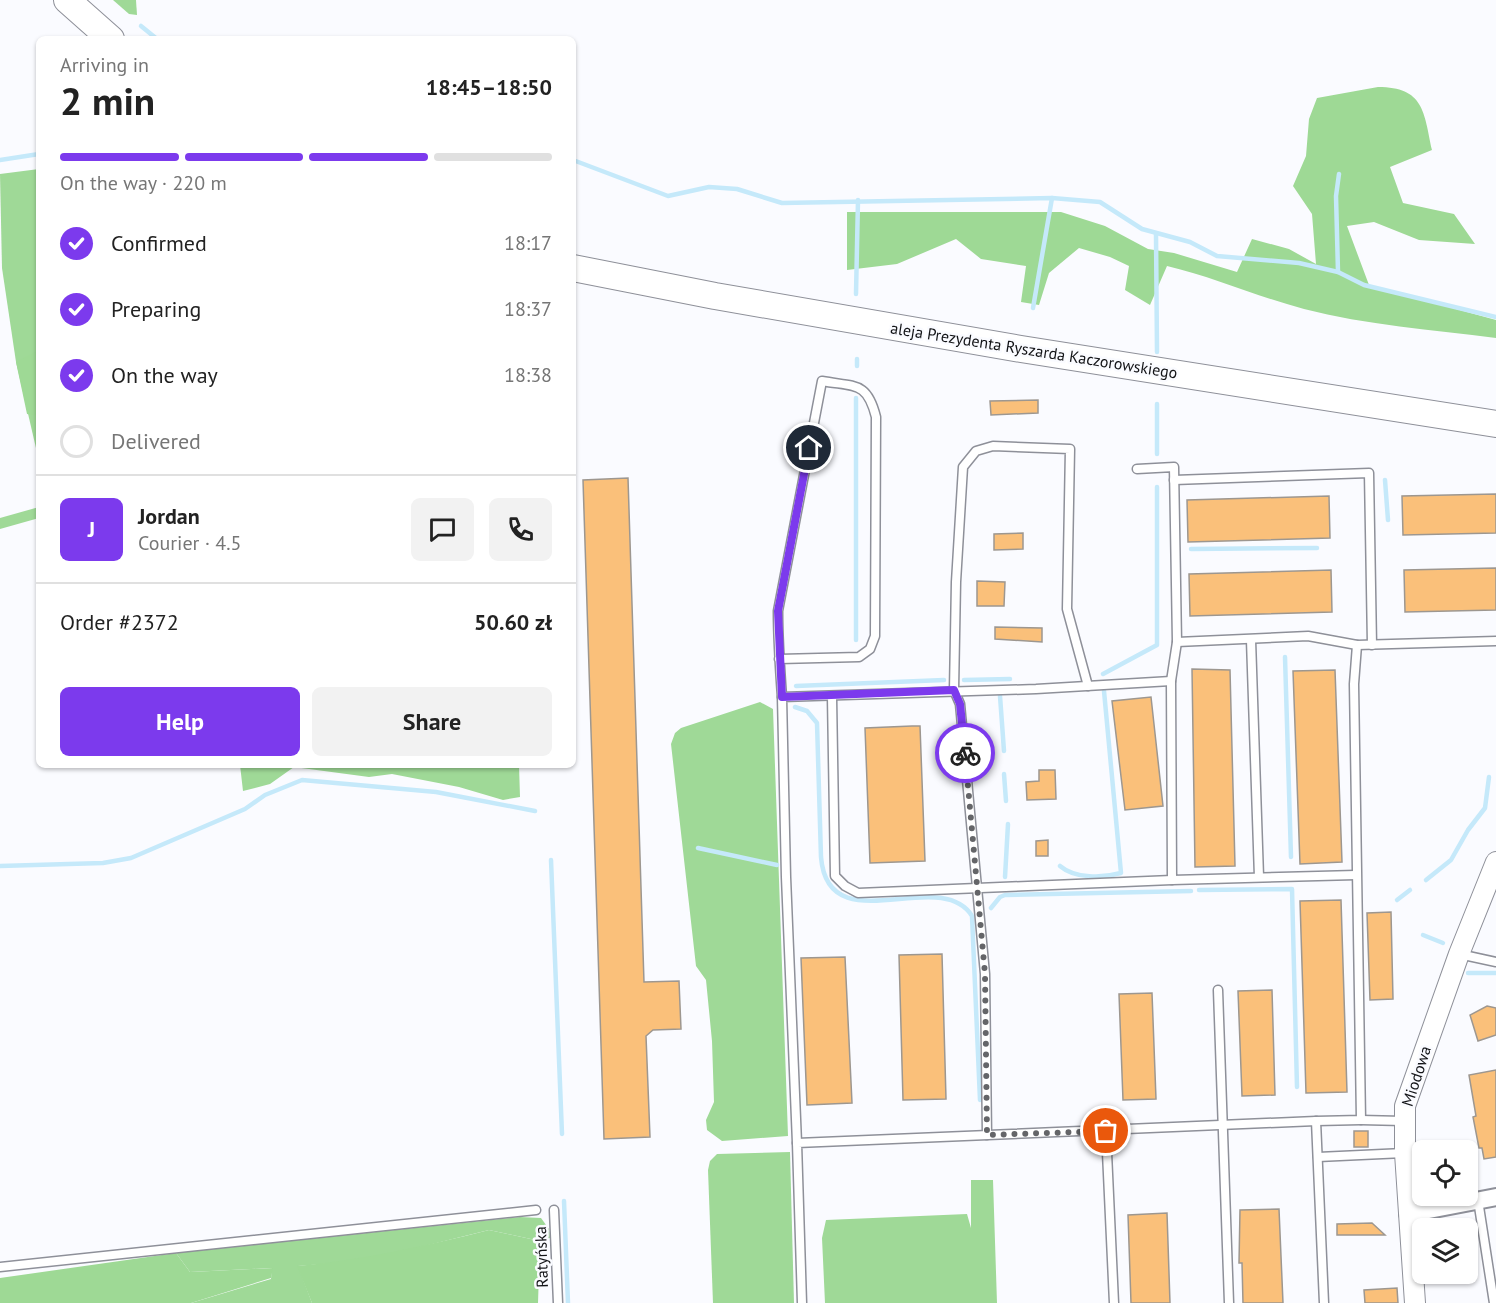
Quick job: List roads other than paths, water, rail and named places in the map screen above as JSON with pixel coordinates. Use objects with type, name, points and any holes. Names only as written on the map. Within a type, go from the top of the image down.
[{"type":"main road","points":[[67,0],[108,36]]},
{"type":"main road","name":"aleja Prezydenta Ryszarda Kaczorowskiego","points":[[576,269],[715,296],[998,345],[1496,424]]},
{"type":"street","name":"Miodowa","points":[[1414,1303],[1405,1153],[1405,1106],[1458,954],[1496,862]]},
{"type":"street","points":[[1478,1200],[1496,1197]]},
{"type":"street","points":[[1408,1214],[1448,1206]]},
{"type":"lane","points":[[779,660],[859,657],[870,648],[875,636],[876,417],[871,398],[865,390],[822,381],[778,611],[779,660],[782,697],[786,877],[802,1303]]},
{"type":"lane","points":[[987,1135],[985,974],[960,704],[954,690],[956,582],[963,467],[976,451],[993,446],[1070,449],[1067,609],[1088,686]]},
{"type":"lane","points":[[1137,469],[1174,467],[1177,642],[1171,681],[1172,880]]},
{"type":"lane","points":[[1174,480],[1370,473],[1372,645]]},
{"type":"lane","points":[[1177,642],[1308,636],[1357,645],[1496,640]]},
{"type":"lane","points":[[1251,640],[1259,877]]},
{"type":"lane","points":[[1357,645],[1354,684],[1361,1120]]},
{"type":"lane","points":[[782,697],[832,697],[1171,681]]},
{"type":"lane","points":[[832,697],[835,876],[845,886],[858,893],[1356,875]]},
{"type":"lane","points":[[1458,954],[1496,962]]},
{"type":"lane","points":[[1218,990],[1229,1303]]},
{"type":"lane","points":[[797,1143],[1361,1120],[1404,1121]]},
{"type":"lane","points":[[1316,1122],[1324,1303]]},
{"type":"lane","points":[[1106,1131],[1114,1303]]},
{"type":"lane","points":[[1318,1157],[1405,1153]]},
{"type":"lane","points":[[1478,1200],[1494,1303]]},
{"type":"lane","name":"Ratyńska","points":[[554,1209],[558,1303]]},
{"type":"lane","points":[[0,1267],[536,1210]]},
{"type":"waterway","points":[[141,26],[153,36]]},
{"type":"waterway","points":[[0,160],[36,154]]},
{"type":"waterway","points":[[576,161],[668,196],[709,187],[737,189],[782,203],[1052,198],[1100,202],[1142,229],[1190,242],[1217,256],[1299,263],[1338,272],[1364,285],[1496,317]]},
{"type":"waterway","points":[[1338,272],[1336,196],[1339,174]]},
{"type":"waterway","points":[[1033,308],[1052,198]]},
{"type":"waterway","points":[[856,294],[858,200]]},
{"type":"waterway","points":[[1156,234],[1157,352]]},
{"type":"waterway","points":[[857,359],[857,366]]},
{"type":"waterway","points":[[856,398],[856,640]]},
{"type":"waterway","points":[[1157,404],[1157,454]]},
{"type":"waterway","points":[[1385,480],[1388,520]]},
{"type":"waterway","points":[[1103,674],[1157,645],[1157,487]]},
{"type":"waterway","points":[[1191,549],[1317,548]]},
{"type":"waterway","points":[[1285,657],[1291,857]]},
{"type":"waterway","points":[[964,680],[1010,679]]},
{"type":"waterway","points":[[796,686],[944,680]]},
{"type":"waterway","points":[[1060,866],[1073,873],[1089,876],[1121,873],[1104,691]]},
{"type":"waterway","points":[[1000,696],[1004,751]]},
{"type":"waterway","points":[[795,707],[807,711],[817,723],[821,857],[828,882],[843,896],[863,900],[936,897],[957,902],[972,916],[980,1100]]},
{"type":"waterway","points":[[1004,774],[1006,801]]},
{"type":"waterway","points":[[1426,880],[1451,860],[1468,830],[1485,808],[1489,777]]},
{"type":"waterway","points":[[0,866],[103,863],[131,858],[245,809],[265,795],[302,780],[436,792],[535,811]]},
{"type":"waterway","points":[[1005,877],[1008,824]]},
{"type":"waterway","points":[[698,848],[777,865]]},
{"type":"waterway","points":[[551,860],[562,1134]]},
{"type":"waterway","points":[[1199,890],[1292,889],[1297,1087]]},
{"type":"waterway","points":[[1397,900],[1410,890]]},
{"type":"waterway","points":[[991,908],[1000,897],[1005,895],[1191,891]]},
{"type":"waterway","points":[[1423,935],[1443,943]]},
{"type":"waterway","points":[[1468,973],[1496,973]]},
{"type":"waterway","points":[[564,1201],[568,1303]]}]
